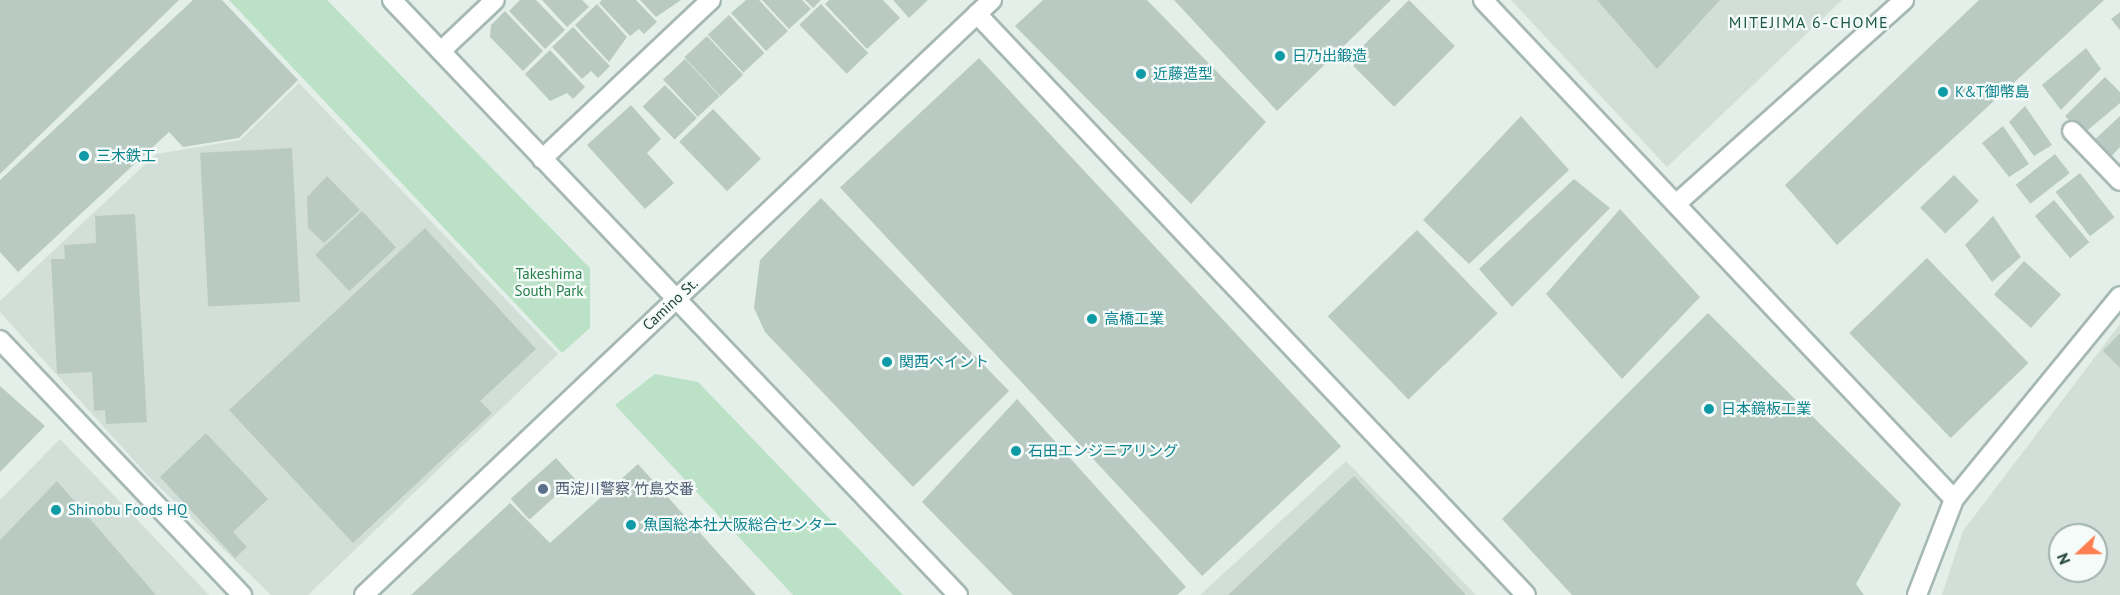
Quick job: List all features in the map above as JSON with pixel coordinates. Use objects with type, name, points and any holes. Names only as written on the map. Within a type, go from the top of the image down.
[{"type":"street","points":[[392,0],[673,301],[958,595]]},
{"type":"street","points":[[441,51],[495,0]]},
{"type":"street","points":[[542,159],[711,0]]},
{"type":"street","name":"Camino St.","points":[[364,595],[992,0]]},
{"type":"street","points":[[1483,0],[1954,499]]},
{"type":"street","points":[[1676,204],[1904,0]]},
{"type":"street","points":[[977,14],[1526,595]]},
{"type":"street","points":[[2072,131],[2120,182]]},
{"type":"street","points":[[1917,595],[1954,499],[2120,296]]},
{"type":"street","points":[[0,339],[242,595]]},
{"type":"shaded area","points":[[1511,0],[1842,0],[1667,167]]},
{"type":"shaded area","points":[[299,83],[558,354],[308,595],[271,595],[149,477],[0,312],[0,301],[156,154],[240,140]]},
{"type":"shaded area","points":[[2120,324],[2120,595],[1942,595],[1963,531]]},
{"type":"shaded area","points":[[60,439],[209,595],[0,595],[0,500]]},
{"type":"shaded area","points":[[1346,461],[1476,595],[1200,595]]},
{"type":"green space","name":"Takeshima South Park","points":[[229,0],[327,0],[590,268],[590,328],[562,353]]},
{"type":"green space","points":[[655,374],[698,382],[903,595],[793,595],[615,405]]},
{"type":"building","points":[[0,0],[179,0],[0,174]]},
{"type":"building","name":"三木鉄工","points":[[193,0],[222,0],[298,80],[239,138],[183,147],[169,132],[18,272],[0,252],[0,180]]},
{"type":"building","points":[[520,0],[536,0],[565,30],[545,49],[509,11]]},
{"type":"building","points":[[542,0],[582,0],[589,7],[567,27]]},
{"type":"building","points":[[602,0],[636,0],[657,22],[644,34],[639,29],[630,36],[599,3]]},
{"type":"building","points":[[640,0],[681,0],[656,17]]},
{"type":"building","points":[[746,0],[759,0],[788,31],[766,51],[731,13]]},
{"type":"building","points":[[762,0],[802,0],[811,9],[789,29]]},
{"type":"building","points":[[805,0],[821,0],[813,8]]},
{"type":"building","points":[[829,0],[883,0],[900,18],[867,49],[825,4]]},
{"type":"building","points":[[893,0],[928,0],[909,18]]},
{"type":"building","name":"近藤造型","points":[[1043,0],[1147,0],[1266,122],[1191,204],[1015,26]]},
{"type":"building","name":"日乃出鍛造","points":[[1174,0],[1391,0],[1277,111]]},
{"type":"building","points":[[1409,0],[1455,46],[1394,107],[1348,61]]},
{"type":"building","points":[[1597,0],[1720,0],[1657,69]]},
{"type":"building","name":"K&T御幣島","points":[[1979,0],[2104,0],[1837,245],[1785,185]]},
{"type":"building","points":[[597,4],[627,37],[609,62],[575,25]]},
{"type":"building","points":[[821,4],[868,53],[847,74],[799,25]]},
{"type":"building","points":[[505,11],[543,51],[523,71],[490,37],[491,25]]},
{"type":"building","points":[[2120,12],[2120,30],[2111,19]]},
{"type":"building","points":[[729,15],[764,53],[743,73],[708,35]]},
{"type":"building","points":[[573,27],[610,66],[598,78],[591,71],[582,79],[552,47]]},
{"type":"building","points":[[707,36],[743,75],[720,96],[684,57]]},
{"type":"building","points":[[2086,48],[2101,69],[2061,110],[2042,85]]},
{"type":"building","points":[[550,50],[585,87],[573,99],[567,93],[550,101],[525,74]]},
{"type":"building","name":"高橋工業","points":[[979,58],[1341,446],[1202,576],[840,188]]},
{"type":"building","points":[[685,59],[720,96],[698,117],[663,79]]},
{"type":"building","points":[[2105,77],[2120,92],[2120,103],[2082,135],[2065,116]]},
{"type":"building","points":[[665,85],[697,118],[675,140],[643,107]]},
{"type":"building","points":[[631,105],[661,139],[647,153],[674,183],[645,209],[587,145]]},
{"type":"building","points":[[2025,106],[2052,145],[2034,156],[2009,122]]},
{"type":"building","points":[[713,109],[761,159],[727,191],[679,142]]},
{"type":"building","points":[[1521,116],[1569,170],[1469,264],[1423,220]]},
{"type":"building","points":[[2120,116],[2120,147],[2106,162],[2091,143]]},
{"type":"building","points":[[2003,126],[2029,164],[2009,177],[1982,143]]},
{"type":"building","points":[[292,148],[300,302],[208,307],[200,153]]},
{"type":"building","points":[[2055,154],[2070,173],[2030,204],[2016,185]]},
{"type":"building","points":[[2080,173],[2114,217],[2090,236],[2056,192]]},
{"type":"building","points":[[1954,175],[1979,201],[1945,234],[1920,208]]},
{"type":"building","points":[[327,176],[360,210],[324,243],[308,228],[307,197]]},
{"type":"building","points":[[1574,179],[1610,208],[1512,307],[1479,269]]},
{"type":"building","name":"関西ペイント","points":[[821,198],[1009,391],[913,487],[765,332],[754,308],[760,260]]},
{"type":"building","points":[[2054,200],[2089,242],[2070,258],[2035,216]]},
{"type":"building","points":[[1620,209],[1700,297],[1622,379],[1546,294]]},
{"type":"building","points":[[362,211],[396,248],[349,291],[315,255]]},
{"type":"building","points":[[135,214],[147,422],[106,424],[105,410],[94,411],[92,372],[57,374],[51,259],[65,259],[64,245],[96,243],[95,216]]},
{"type":"building","points":[[1993,216],[2021,257],[1992,282],[1965,245]]},
{"type":"building","points":[[425,228],[536,349],[480,401],[492,413],[353,543],[229,410]]},
{"type":"building","points":[[1417,230],[1498,313],[1408,400],[1328,316]]},
{"type":"building","points":[[1927,258],[2028,363],[1951,438],[1849,333]]},
{"type":"building","points":[[2024,261],[2061,294],[2031,328],[1994,294]]},
{"type":"building","name":"日本鏡板工業","points":[[1708,313],[1901,504],[1856,584],[1864,595],[1572,595],[1502,519]]},
{"type":"building","points":[[2120,333],[2120,368],[2103,351]]},
{"type":"building","points":[[0,386],[45,426],[0,472]]},
{"type":"building","name":"石田エンジニアリング","points":[[1017,399],[1186,587],[1177,595],[1013,595],[922,502]]},
{"type":"building","points":[[206,433],[268,499],[233,532],[247,547],[235,558],[160,477]]},
{"type":"building","name":"西淀川警察 竹島交番","points":[[556,458],[575,479],[529,520],[511,499]]},
{"type":"building","name":"魚国総本社大阪総合センター","points":[[638,464],[756,595],[411,595],[510,503],[550,543]]},
{"type":"building","points":[[1354,476],[1466,595],[1228,595]]},
{"type":"building","name":"Shinobu Foods HQ","points":[[57,481],[156,595],[0,595],[0,540]]},
{"type":"place","name":"日乃出鍛造","points":[[1280,56]]},
{"type":"place","name":"近藤造型","points":[[1141,74]]},
{"type":"place","name":"K&T御幣島","points":[[1943,92]]},
{"type":"place","name":"三木鉄工","points":[[84,156]]},
{"type":"place","name":"高橋工業","points":[[1092,319]]},
{"type":"place","name":"関西ペイント","points":[[887,362]]},
{"type":"place","name":"日本鏡板工業","points":[[1709,409]]},
{"type":"place","name":"石田エンジニアリング","points":[[1016,451]]},
{"type":"place","name":"西淀川警察 竹島交番","points":[[543,489]]},
{"type":"place","name":"Shinobu Foods HQ","points":[[56,510]]},
{"type":"place","name":"魚国総本社大阪総合センター","points":[[631,525]]},
{"type":"district","name":"MITEJIMA 6-CHOME","points":[[1809,22]]}]
